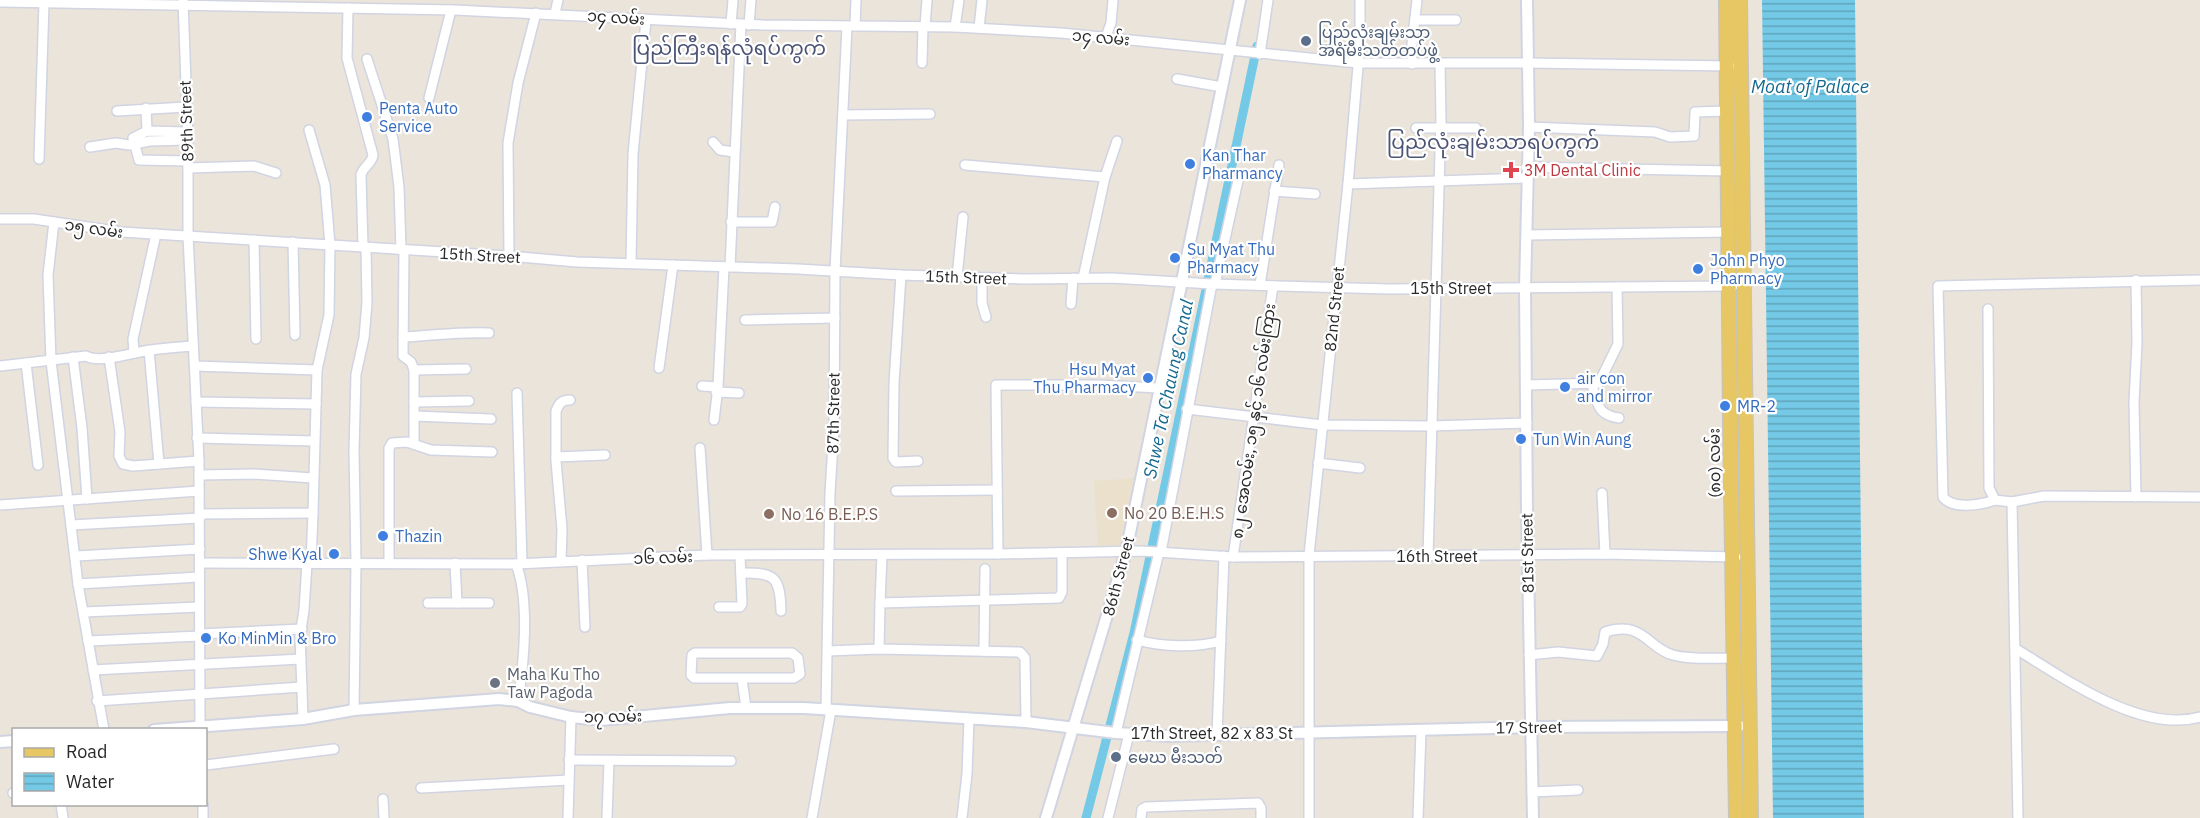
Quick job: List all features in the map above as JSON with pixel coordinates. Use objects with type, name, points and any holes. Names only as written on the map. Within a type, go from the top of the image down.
[{"type":"main road","name":"(၈၀) လမ်း","points":[[1726,0],[1732,557],[1735,658],[1750,818]]},
{"type":"main road","name":"(၈၀) လမ်း","points":[[1736,818],[1748,556],[1740,0]]},
{"type":"street","points":[[555,13],[558,0]]},
{"type":"street","points":[[714,420],[731,222],[740,24],[733,0]]},
{"type":"street","points":[[740,24],[751,0]]},
{"type":"street","name":"87th Street","points":[[812,818],[828,710],[835,271],[843,115],[851,27],[856,0]]},
{"type":"street","points":[[922,63],[927,0]]},
{"type":"street","points":[[955,27],[959,0]]},
{"type":"street","points":[[979,28],[982,0]]},
{"type":"street","points":[[1106,37],[1111,23],[1113,0]]},
{"type":"street","name":"86th Street","points":[[1046,818],[1126,552],[1180,281],[1240,0]]},
{"type":"street","points":[[1260,54],[1268,0]]},
{"type":"street","name":"82nd Street","points":[[1309,732],[1309,555],[1348,184],[1358,63],[1360,0]]},
{"type":"street","points":[[1412,64],[1417,0]]},
{"type":"street","name":"81st Street","points":[[1527,0],[1526,288],[1529,655],[1533,818]]},
{"type":"street","name":"၁၄ လမ်း","points":[[0,2],[454,6],[646,20],[740,24],[979,28],[1106,37],[1358,63],[1742,66]]},
{"type":"street","points":[[39,159],[44,3]]},
{"type":"street","name":"89th Street","points":[[183,3],[188,136],[188,236],[199,461],[200,693],[197,727]]},
{"type":"street","points":[[351,5],[347,58],[373,155],[372,161],[361,172],[367,303],[364,338],[356,374],[354,710]]},
{"type":"street","points":[[429,98],[454,6]]},
{"type":"street","points":[[509,256],[508,143],[518,83],[536,13]]},
{"type":"street","points":[[631,263],[633,154],[646,20]]},
{"type":"street","points":[[1415,20],[1456,20]]},
{"type":"street","points":[[367,59],[393,139],[399,187],[403,356],[411,362],[414,370],[414,444]]},
{"type":"street","points":[[1428,556],[1441,127],[1440,63]]},
{"type":"street","points":[[1177,79],[1222,87]]},
{"type":"street","points":[[117,111],[186,107]]},
{"type":"street","points":[[146,108],[147,131]]},
{"type":"street","points":[[1528,127],[1655,132],[1670,138],[1694,136],[1695,112],[1726,111]]},
{"type":"street","points":[[843,115],[930,114]]},
{"type":"street","points":[[1416,128],[1476,128]]},
{"type":"street","points":[[303,719],[302,629],[313,513],[317,370],[329,315],[330,245],[325,185],[309,130]]},
{"type":"street","points":[[188,136],[147,131],[133,138],[133,143],[139,160],[188,165],[254,166],[276,172]]},
{"type":"street","points":[[90,147],[116,143],[129,145],[188,136]]},
{"type":"street","points":[[1083,278],[1105,177],[1117,141]]},
{"type":"street","points":[[713,142],[720,150],[734,152]]},
{"type":"street","points":[[965,165],[1105,177]]},
{"type":"street","points":[[1260,285],[1279,165]]},
{"type":"street","points":[[1348,184],[1526,172],[1728,171]]},
{"type":"street","points":[[1115,733],[1158,552],[1211,284],[1239,176]]},
{"type":"street","points":[[1274,191],[1315,194]]},
{"type":"street","points":[[731,222],[772,222],[775,207]]},
{"type":"street","points":[[957,277],[963,218]]},
{"type":"street","name":"၁၅ လမ်း","points":[[0,219],[54,222],[121,232],[188,236]]},
{"type":"street","points":[[54,222],[48,275],[51,361],[78,584],[97,701],[104,728]]},
{"type":"street","points":[[1527,235],[1728,232]]},
{"type":"street","points":[[134,353],[134,339],[156,234]]},
{"type":"street","name":"15th Street","points":[[188,236],[577,262],[982,278],[1083,278],[1336,288],[1744,286]]},
{"type":"street","points":[[254,240],[256,339]]},
{"type":"street","points":[[293,242],[295,335]]},
{"type":"street","points":[[659,368],[673,265]]},
{"type":"street","points":[[901,275],[894,383],[893,458],[896,462],[918,461]]},
{"type":"street","points":[[982,278],[982,303],[986,317]]},
{"type":"street","points":[[1071,304],[1073,278]]},
{"type":"street","points":[[2136,280],[2137,343],[2134,402],[2136,497]]},
{"type":"street","points":[[2200,280],[1938,286],[1943,497],[1947,501],[1956,505],[1995,500],[2012,502],[2044,496],[2200,497]]},
{"type":"street","name":"၈၂ အေလမ်း, ၁၅ နှင့် ၁၆ လမ်းကြား","points":[[1217,735],[1228,556],[1253,418],[1273,286]]},
{"type":"street","points":[[1527,385],[1593,385],[1602,381],[1618,344],[1617,287]]},
{"type":"street","points":[[1988,309],[1989,488],[1995,500]]},
{"type":"street","points":[[745,320],[835,318]]},
{"type":"street","points":[[403,337],[435,336],[456,332],[489,333]]},
{"type":"street","points":[[0,366],[86,356],[92,359],[193,346]]},
{"type":"street","points":[[149,350],[159,464]]},
{"type":"street","points":[[73,357],[82,428],[87,499]]},
{"type":"street","points":[[110,357],[117,405],[120,460],[126,465],[199,461]]},
{"type":"street","points":[[26,363],[38,465]]},
{"type":"street","points":[[195,366],[317,370]]},
{"type":"street","points":[[414,370],[466,369]]},
{"type":"street","points":[[998,554],[996,385],[1159,388]]},
{"type":"street","points":[[1593,385],[1602,412],[1607,416],[1619,418]]},
{"type":"street","points":[[702,386],[739,393]]},
{"type":"street","points":[[517,393],[519,564],[523,605],[523,668],[518,701]]},
{"type":"street","points":[[561,561],[562,530],[556,457],[556,411],[558,404],[564,400],[570,400]]},
{"type":"street","points":[[414,402],[469,401]]},
{"type":"street","points":[[196,402],[316,404]]},
{"type":"street","points":[[1187,409],[1322,425],[1431,426],[1527,423]]},
{"type":"street","points":[[414,416],[491,419]]},
{"type":"street","points":[[197,438],[314,441]]},
{"type":"street","points":[[389,562],[389,445],[396,442],[414,444],[431,450],[492,452]]},
{"type":"street","points":[[700,448],[707,555]]},
{"type":"street","points":[[556,457],[605,455]]},
{"type":"street","points":[[1318,462],[1360,468]]},
{"type":"street","points":[[199,475],[254,474],[313,478]]},
{"type":"street","points":[[0,505],[199,490]]},
{"type":"street","points":[[896,491],[997,490]]},
{"type":"street","points":[[1602,493],[1605,554]]},
{"type":"street","points":[[2012,502],[2018,818]]},
{"type":"street","points":[[71,525],[120,524],[200,516],[313,513]]},
{"type":"street","points":[[76,556],[200,549]]},
{"type":"street","name":"၁၆ လမ်း","points":[[200,563],[519,564],[707,555],[1126,552]]},
{"type":"street","name":"16th Street","points":[[1126,552],[1228,556],[1605,554],[1748,556]]},
{"type":"street","points":[[880,603],[1059,598],[1062,592],[1062,553]]},
{"type":"street","points":[[879,649],[882,555]]},
{"type":"street","points":[[719,607],[740,607],[743,597],[740,556]]},
{"type":"street","points":[[582,560],[585,627]]},
{"type":"street","points":[[455,563],[458,603]]},
{"type":"street","points":[[984,651],[985,569]]},
{"type":"street","points":[[741,573],[758,572],[775,579],[780,588],[781,611]]},
{"type":"street","points":[[78,584],[199,577]]},
{"type":"street","points":[[428,603],[489,603]]},
{"type":"street","points":[[84,612],[199,607]]},
{"type":"street","points":[[88,641],[302,629]]},
{"type":"street","points":[[1529,655],[1558,652],[1597,656],[1603,644],[1605,632],[1614,629],[1640,632],[1670,654],[1735,658]]},
{"type":"street","points":[[1137,640],[1179,645],[1207,645],[1221,641]]},
{"type":"street","points":[[828,651],[879,649],[1020,652],[1025,658],[1026,722]]},
{"type":"street","points":[[2016,649],[2110,704],[2176,720],[2200,717]]},
{"type":"street","points":[[728,652],[792,653],[798,658],[800,674],[798,677],[742,679],[692,677],[692,655],[728,652]]},
{"type":"street","points":[[93,670],[301,659]]},
{"type":"street","points":[[742,679],[746,708]]},
{"type":"street","points":[[97,701],[302,687]]},
{"type":"street","name":"၁၇ လမ်း","points":[[176,728],[303,719],[354,710],[499,699],[518,701],[530,707],[571,717],[601,720],[746,708],[804,708],[1026,722],[1089,730]]},
{"type":"street","points":[[568,818],[571,717]]},
{"type":"street","points":[[962,818],[967,774],[969,719]]},
{"type":"street","name":"17 Street","points":[[1309,732],[1532,727],[1742,726]]},
{"type":"street","name":"17th Street, 82 x 83 St","points":[[1089,730],[1129,734],[1217,735],[1309,732]]},
{"type":"street","points":[[1418,818],[1421,730]]},
{"type":"street","points":[[1309,732],[1310,818]]},
{"type":"street","points":[[1108,818],[1129,734]]},
{"type":"street","points":[[207,765],[334,749]]},
{"type":"street","points":[[569,760],[731,761]]},
{"type":"street","points":[[607,818],[609,761]]},
{"type":"street","points":[[421,788],[568,780]]},
{"type":"street","points":[[1532,792],[1578,790]]},
{"type":"street","points":[[383,799],[384,818]]},
{"type":"street","points":[[1142,818],[1142,809],[1146,807],[1258,804],[1261,808],[1261,818]]},
{"type":"shaded area","name":"No 20 B.E.H.S","points":[[1135,478],[1120,545],[1098,546],[1094,481]]},
{"type":"water","name":"Moat of Palace","points":[[1762,0],[1855,0],[1864,818],[1773,818]]},
{"type":"waterway","name":"Shwe Ta Chaung Canal","points":[[1086,818],[1134,633],[1257,46]]},
{"type":"place","name":"ပြည်လုံးချမ်းသာ အရံမီးသတ်တပ်ဖွဲ့","points":[[1306,41]]},
{"type":"place","name":"Penta Auto Service","points":[[367,117]]},
{"type":"place","name":"Kan Thar Pharmancy","points":[[1190,164]]},
{"type":"place","name":"3M Dental Clinic","points":[[1511,170]]},
{"type":"place","name":"Su Myat Thu Pharmacy","points":[[1175,258]]},
{"type":"place","name":"John Phyo Pharmacy","points":[[1698,269]]},
{"type":"place","name":"Hsu Myat Thu Pharmacy","points":[[1148,378]]},
{"type":"place","name":"air con and mirror","points":[[1565,387]]},
{"type":"place","name":"MR-2","points":[[1725,406]]},
{"type":"place","name":"Tun Win Aung","points":[[1521,439]]},
{"type":"place","name":"No 20 B.E.H.S","points":[[1112,513]]},
{"type":"place","name":"No 16 B.E.P.S","points":[[769,514]]},
{"type":"place","name":"Thazin","points":[[383,536]]},
{"type":"place","name":"Shwe Kyal","points":[[334,554]]},
{"type":"place","name":"Ko MinMin & Bro","points":[[206,638]]},
{"type":"place","name":"Maha Ku Tho Taw Pagoda","points":[[495,683]]},
{"type":"place","name":"မေဃ မီးသတ်","points":[[1116,757]]},
{"type":"district","name":"ပြည်ကြီးရန်လုံရပ်ကွက်","points":[[729,47]]},
{"type":"district","name":"ပြည်လုံးချမ်းသာရပ်ကွက်","points":[[1493,141]]}]
